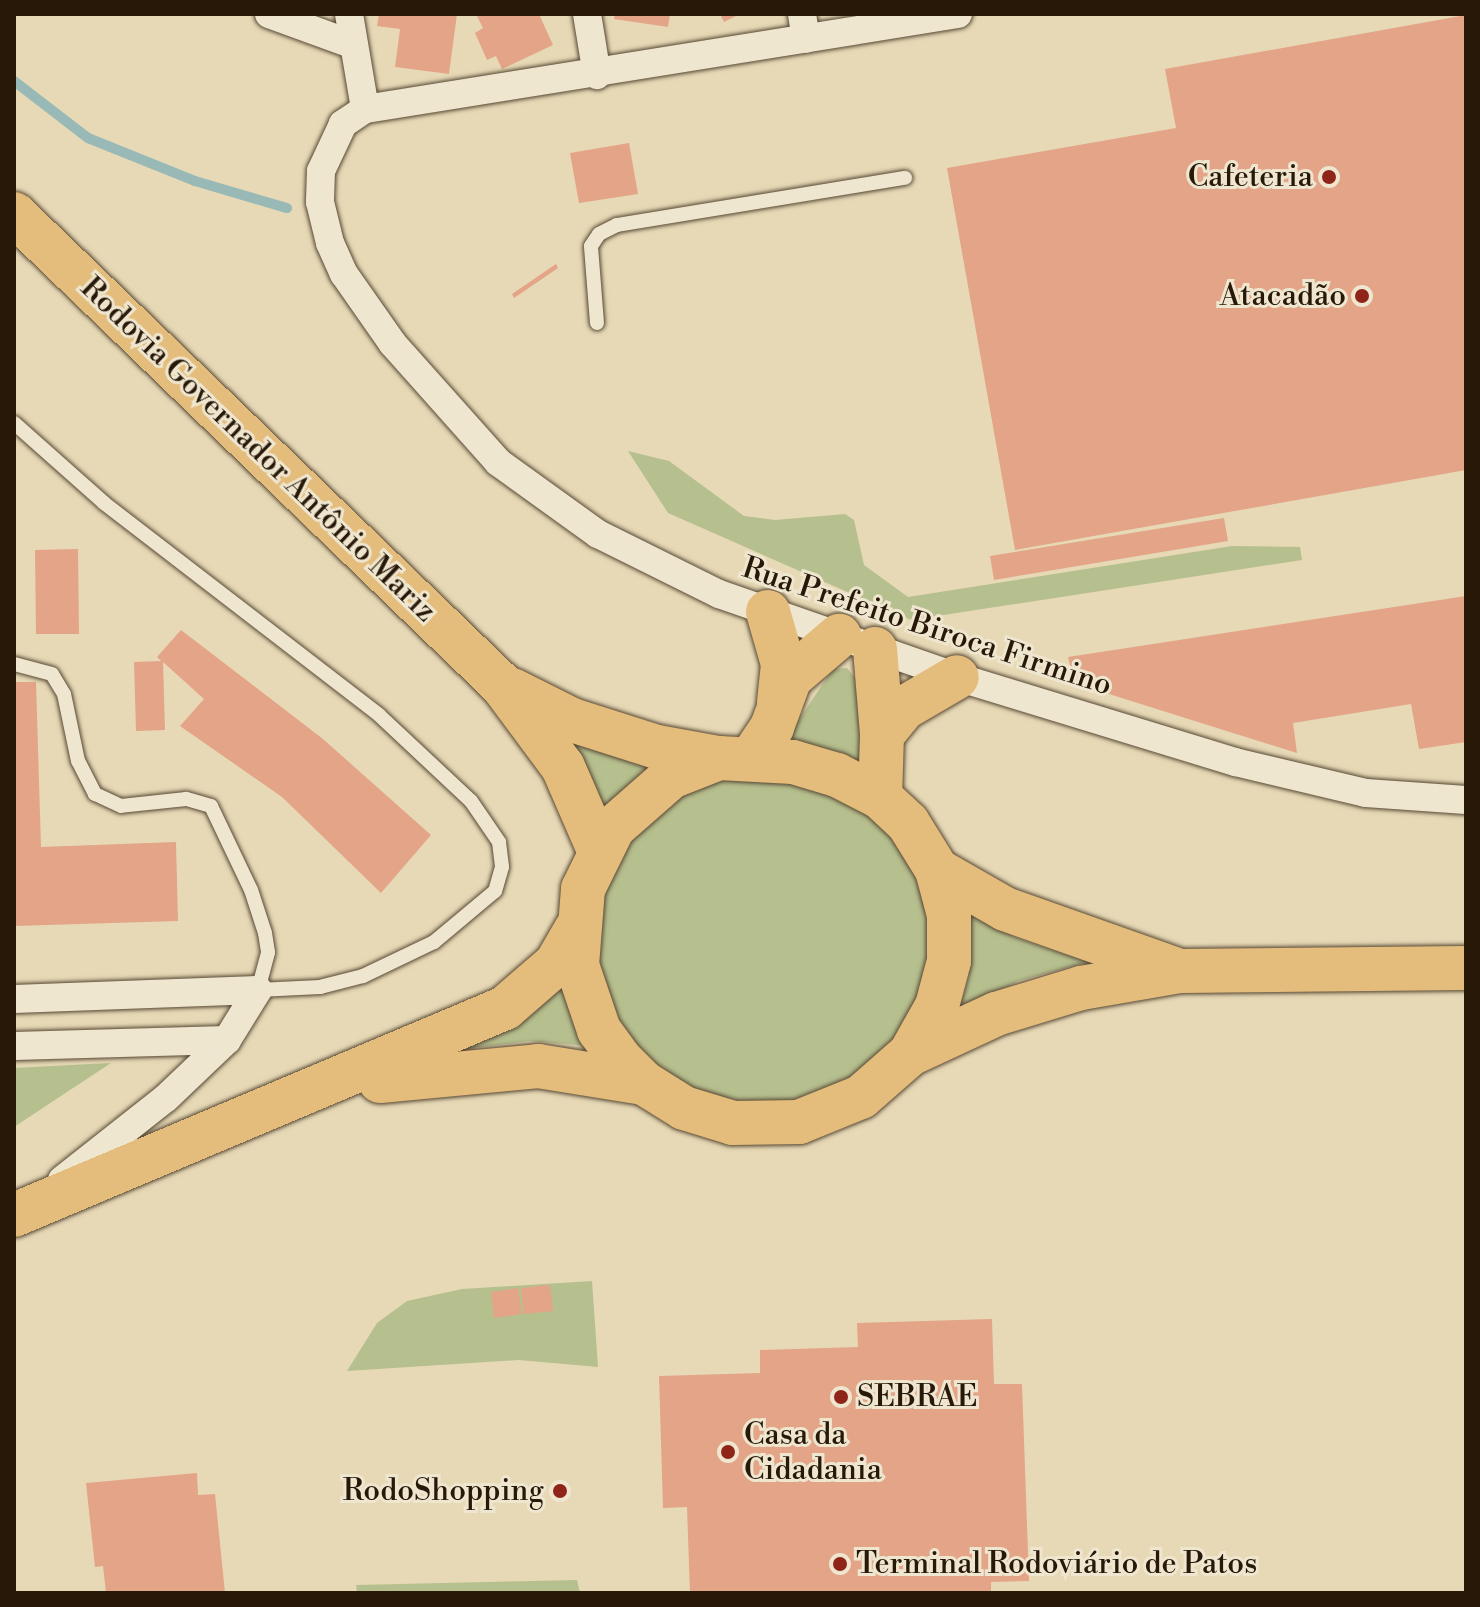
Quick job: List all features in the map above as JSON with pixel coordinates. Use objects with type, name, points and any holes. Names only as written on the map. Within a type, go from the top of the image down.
[{"type":"main road","name":"Rodovia Governador Antônio Mariz","points":[[14,214],[502,685],[563,767],[599,850]]},
{"type":"main road","points":[[768,612],[783,664],[779,704]]},
{"type":"main road","points":[[14,1214],[300,1097],[505,1008],[556,964],[576,930],[583,889],[599,850],[629,809],[649,792],[736,758],[772,727],[790,678],[857,642],[882,735],[880,797]]},
{"type":"main road","points":[[882,735],[904,708],[957,677]]},
{"type":"main road","name":"Rodovia Governador Antônio Mariz","points":[[502,685],[610,733],[837,775],[880,797],[908,823],[937,870],[1005,909],[1180,971]]},
{"type":"main road","points":[[910,1054],[937,1006],[949,961],[949,915],[937,870]]},
{"type":"main road","name":"Rodovia Governador Antônio Mariz","points":[[576,930],[577,965],[599,1030],[644,1083],[684,1108],[733,1123],[799,1122],[861,1097],[910,1054],[996,1014],[1081,988],[1180,971],[1466,968]]},
{"type":"main road","points":[[300,1097],[416,1074],[488,1067],[576,1070],[644,1083]]},
{"type":"street","points":[[269,14],[354,45]]},
{"type":"street","points":[[349,14],[354,45],[354,117],[597,75],[804,27],[958,14]]},
{"type":"street","points":[[587,14],[597,75]]},
{"type":"street","name":"Rua Prefeito Biroca Firmino","points":[[354,117],[321,171],[320,202],[330,243],[369,312],[427,386],[498,462],[598,534],[768,612],[957,677],[1235,762],[1366,793],[1466,800]]},
{"type":"street","points":[[14,999],[258,990]]},
{"type":"street","points":[[14,1214],[112,1143],[227,1040],[258,990]]},
{"type":"street","points":[[14,1046],[227,1040]]},
{"type":"lane","points":[[597,323],[591,246],[599,234],[617,225],[905,178]]},
{"type":"lane","points":[[14,423],[115,512],[379,715],[471,801],[499,842],[502,867],[495,891],[434,942],[363,976],[320,987],[258,990],[268,952],[265,933],[251,890],[211,806],[186,799],[121,806],[95,794],[78,761],[64,694],[52,674],[14,664]]},
{"type":"green space","points":[[628,451],[669,461],[744,516],[775,520],[845,514],[854,520],[864,565],[908,597],[1232,546],[1300,547],[1302,560],[911,620],[668,513]]},
{"type":"green space","points":[[847,668],[855,678],[863,765],[839,752],[783,743],[833,669]]},
{"type":"green space","points":[[544,719],[671,762],[601,822]]},
{"type":"green space","points":[[762,775],[794,778],[825,788],[854,803],[879,824],[900,849],[915,878],[925,909],[928,941],[925,973],[915,1004],[900,1033],[879,1058],[854,1079],[825,1094],[794,1104],[762,1107],[730,1104],[699,1094],[670,1079],[645,1058],[624,1033],[609,1004],[599,973],[596,941],[599,909],[609,878],[624,849],[645,824],[670,803],[699,788],[730,778]]},
{"type":"green space","points":[[965,908],[1014,937],[1088,962],[1018,981],[957,1016],[969,976]]},
{"type":"green space","points":[[565,985],[590,1046],[530,1041],[464,1049],[527,1016]]},
{"type":"green space","points":[[111,1063],[14,1127],[14,1068]]},
{"type":"green space","points":[[592,1281],[598,1367],[519,1360],[347,1371],[377,1323],[407,1301],[462,1289]]},
{"type":"green space","points":[[577,1580],[580,1593],[357,1593],[356,1585]]},
{"type":"building","points":[[379,14],[457,14],[449,74],[395,67],[400,29],[377,26]]},
{"type":"building","points":[[476,14],[539,14],[553,45],[502,69],[496,56],[487,60],[475,33],[483,28]]},
{"type":"building","points":[[615,14],[670,14],[668,27],[614,19]]},
{"type":"building","points":[[720,14],[740,14],[724,22]]},
{"type":"building","points":[[1466,15],[1466,470],[1015,550],[947,168],[1176,128],[1165,69]]},
{"type":"building","points":[[629,143],[638,194],[579,203],[570,153]]},
{"type":"building","points":[[556,264],[558,268],[514,298],[512,294]]},
{"type":"building","points":[[1224,518],[1228,541],[994,580],[990,556]]},
{"type":"building","points":[[78,549],[79,634],[36,634],[35,550]]},
{"type":"building","points":[[1466,596],[1466,742],[1419,749],[1411,704],[1293,723],[1297,753],[1074,683],[1068,657]]},
{"type":"building","points":[[181,630],[323,739],[431,835],[381,893],[282,797],[180,726],[204,699],[163,662],[165,730],[136,731],[134,662],[161,661],[157,657]]},
{"type":"building","points":[[14,682],[36,682],[41,847],[176,842],[178,921],[14,926]]},
{"type":"building","points":[[550,1285],[553,1311],[524,1314],[521,1288]]},
{"type":"building","points":[[518,1288],[522,1314],[494,1318],[491,1292]]},
{"type":"building","points":[[992,1319],[994,1384],[1022,1384],[1029,1581],[991,1582],[991,1593],[690,1593],[687,1507],[663,1508],[659,1376],[760,1373],[760,1350],[858,1347],[857,1323]]},
{"type":"building","points":[[197,1473],[198,1495],[215,1494],[225,1593],[106,1593],[103,1566],[95,1567],[86,1483]]},
{"type":"waterway","points":[[14,81],[88,138],[195,181],[287,208]]},
{"type":"place","name":"Cafeteria","points":[[1329,177]]},
{"type":"place","name":"Atacadão","points":[[1362,296]]},
{"type":"place","name":"SEBRAE","points":[[841,1397]]},
{"type":"place","name":"Casa da Cidadania","points":[[728,1452]]},
{"type":"place","name":"RodoShopping","points":[[560,1491]]},
{"type":"place","name":"Terminal Rodoviário de Patos","points":[[840,1564]]}]
